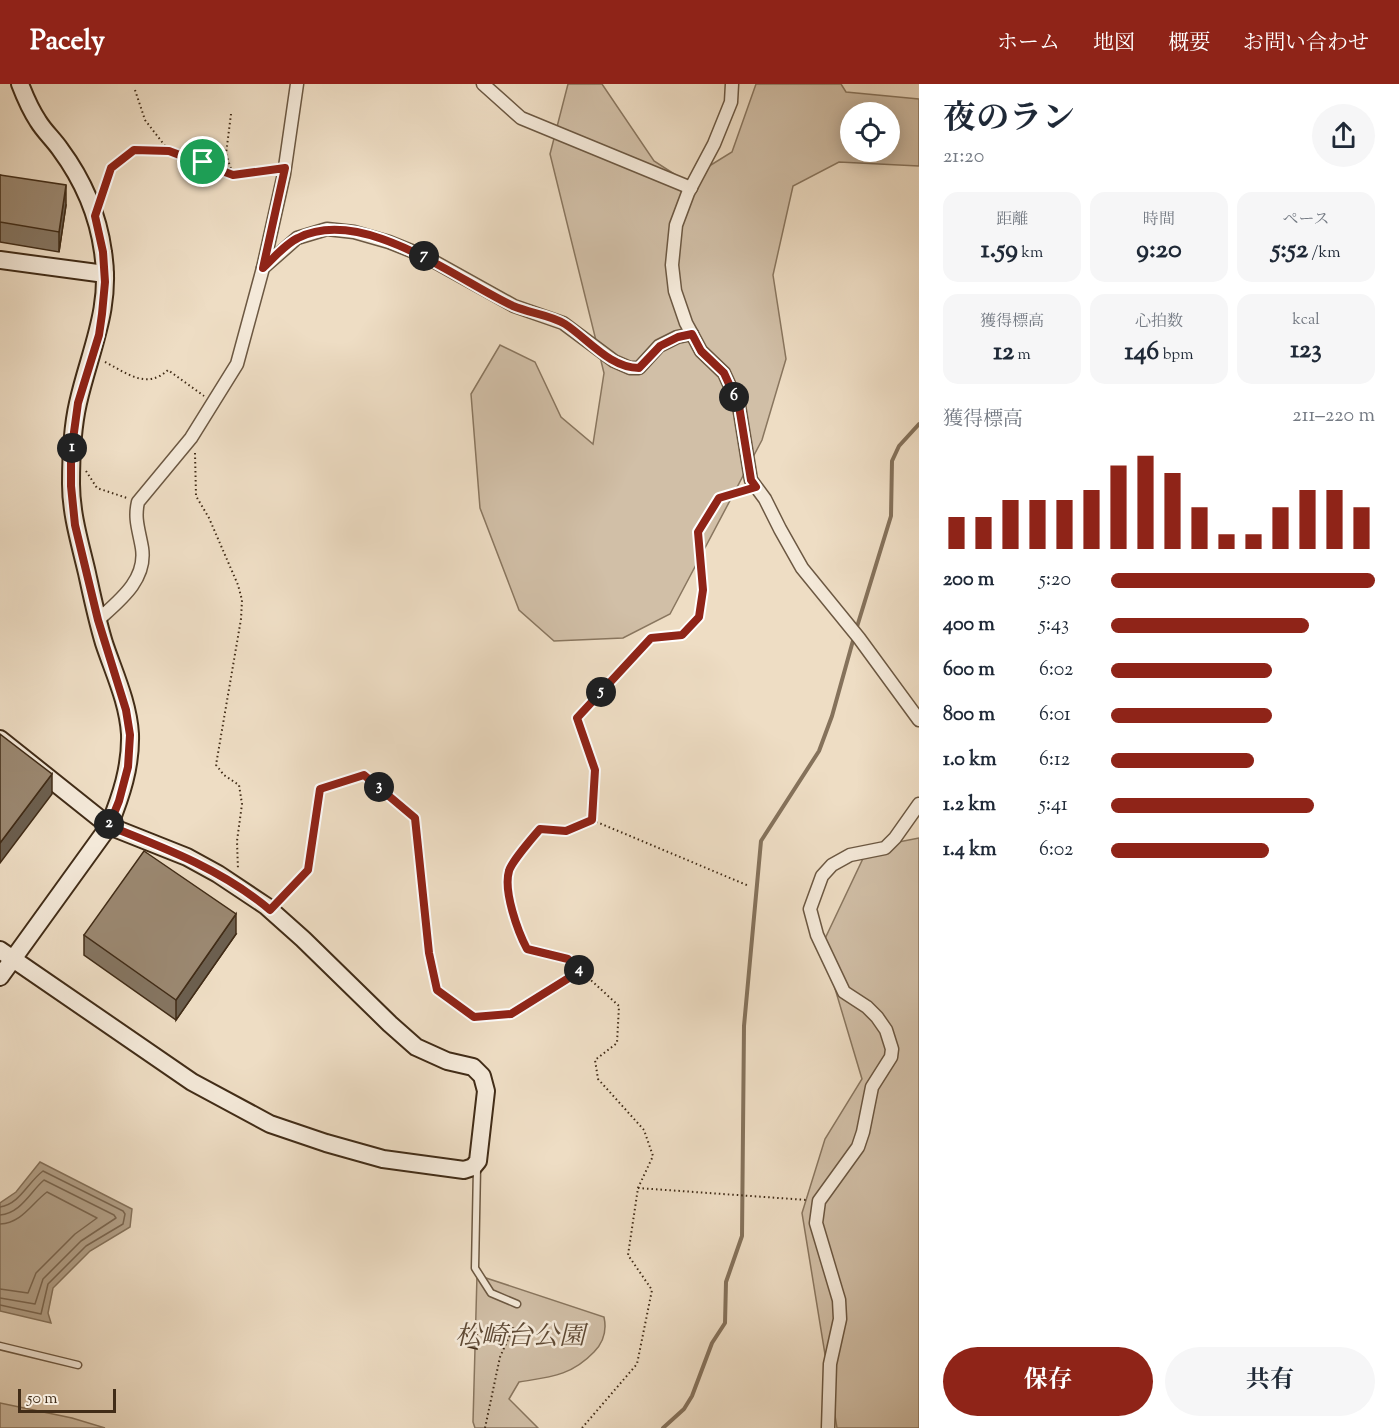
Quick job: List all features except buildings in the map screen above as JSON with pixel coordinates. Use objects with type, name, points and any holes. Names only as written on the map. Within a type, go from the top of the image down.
[{"type":"street","points":[[0,977],[6,954],[109,826],[119,801],[128,767],[130,735],[122,691],[98,620],[75,525],[71,486],[71,454],[78,403],[102,314],[105,274],[103,252],[92,204],[61,149],[38,122],[20,84]]},
{"type":"street","points":[[98,620],[124,596],[137,578],[142,557],[135,515],[138,502],[195,432],[237,364],[263,268],[285,168],[297,84]]},
{"type":"street","points":[[483,84],[521,118],[691,188]]},
{"type":"street","points":[[732,84],[731,102],[723,123],[691,188],[676,225],[672,265],[675,291],[686,323],[701,351],[724,373],[739,406],[751,480],[765,499],[802,568],[859,638],[919,720]]},
{"type":"street","points":[[263,268],[297,238],[327,229],[354,232],[389,242],[424,256],[514,306],[563,323],[614,361],[630,368],[639,368],[660,346],[678,337],[692,334]]},
{"type":"street","points":[[0,260],[105,274]]},
{"type":"street","points":[[0,739],[109,826],[187,857],[270,910],[416,1047],[447,1061],[472,1067],[482,1076],[486,1091],[478,1161],[472,1167],[464,1170],[383,1159],[270,1124],[192,1082],[6,954]]},
{"type":"street","points":[[828,1428],[830,1364],[840,1319],[839,1300],[816,1223],[819,1201],[858,1147],[872,1087],[891,1057],[892,1048],[886,1030],[877,1017],[867,1007],[844,992],[817,934],[810,909],[822,876],[832,865],[850,855],[885,848],[919,804]]},
{"type":"lane","points":[[478,1161],[476,1268],[491,1293],[517,1304]]},
{"type":"lane","points":[[0,1346],[78,1365]]},
{"type":"path","points":[[135,90],[145,120],[169,151]]},
{"type":"path","points":[[231,114],[226,154],[233,175]]},
{"type":"path","points":[[95,216],[111,168],[134,150],[169,151],[233,175],[285,168]]},
{"type":"path","points":[[92,355],[141,380],[159,379],[168,370],[213,402]]},
{"type":"path","points":[[195,432],[196,496],[209,518],[242,600],[241,619],[216,765],[224,775],[239,785],[242,804],[237,841],[240,889]]},
{"type":"path","points":[[85,468],[97,488],[138,502]]},
{"type":"path","points":[[592,820],[595,770],[577,718],[651,638],[682,635],[699,617],[703,590],[698,532],[719,498],[756,487]]},
{"type":"path","points":[[270,910],[308,870],[320,789],[364,775],[415,818],[429,953],[437,990],[474,1017],[511,1014],[580,971]]},
{"type":"path","points":[[582,1428],[637,1364],[652,1290],[628,1255],[638,1188],[653,1156],[644,1130],[598,1079],[595,1060],[616,1043],[619,1006],[568,959],[527,949],[518,931],[510,899],[509,871],[540,829],[566,831],[592,820],[749,886]]},
{"type":"path","points":[[638,1188],[819,1201]]},
{"type":"path","points":[[485,1428],[500,1357],[514,1326]]},
{"type":"green space","points":[[568,84],[602,84],[654,161],[685,181],[732,152],[756,84],[841,84],[846,92],[919,99],[919,166],[839,162],[793,186],[773,275],[786,359],[762,440],[670,614],[623,638],[554,641],[519,610],[480,508],[471,394],[500,345],[535,362],[561,417],[593,444],[604,373],[550,154]]},
{"type":"green space","points":[[919,838],[919,1428],[837,1428],[802,1213],[825,1139],[862,1079],[822,945],[868,848]]},
{"type":"green space","name":"松崎台公園","points":[[477,1275],[604,1317],[605,1332],[602,1340],[585,1360],[560,1374],[519,1382],[509,1399],[538,1428],[475,1428],[473,1422]]},
{"type":"green space","points":[[0,1403],[72,1418],[105,1428],[0,1428]]},
{"type":"water","points":[[40,1162],[132,1209],[130,1227],[90,1251],[53,1288],[48,1313],[51,1323],[0,1311],[0,1203],[16,1192]]},
{"type":"waterway","points":[[856,630],[891,516],[892,461],[899,446],[919,424]]},
{"type":"waterway","points":[[663,1428],[684,1409],[692,1396],[712,1343],[725,1323],[726,1282],[742,1236],[744,1026],[761,841],[819,751],[832,716],[854,637]]},
{"type":"route","points":[[134,150],[169,151],[203,162],[233,175],[285,168],[263,268],[297,238],[327,229],[354,232],[389,242],[424,256],[514,306],[563,323],[614,361],[630,368],[639,368],[660,346],[678,337],[692,334],[701,351],[724,373],[739,406],[751,480],[756,487],[719,498],[698,532],[703,590],[699,617],[682,635],[651,638],[577,718],[595,770],[592,820],[566,831],[540,829],[509,871],[510,899],[518,931],[527,949],[568,959],[580,971],[511,1014],[474,1017],[437,990],[429,953],[415,818],[364,775],[320,789],[308,870],[270,910],[218,874],[187,857],[109,826],[119,801],[128,767],[130,735],[122,691],[104,643],[75,525],[71,486],[71,454],[78,403],[99,335],[105,282],[103,252],[95,216],[111,168],[134,150]]}]
